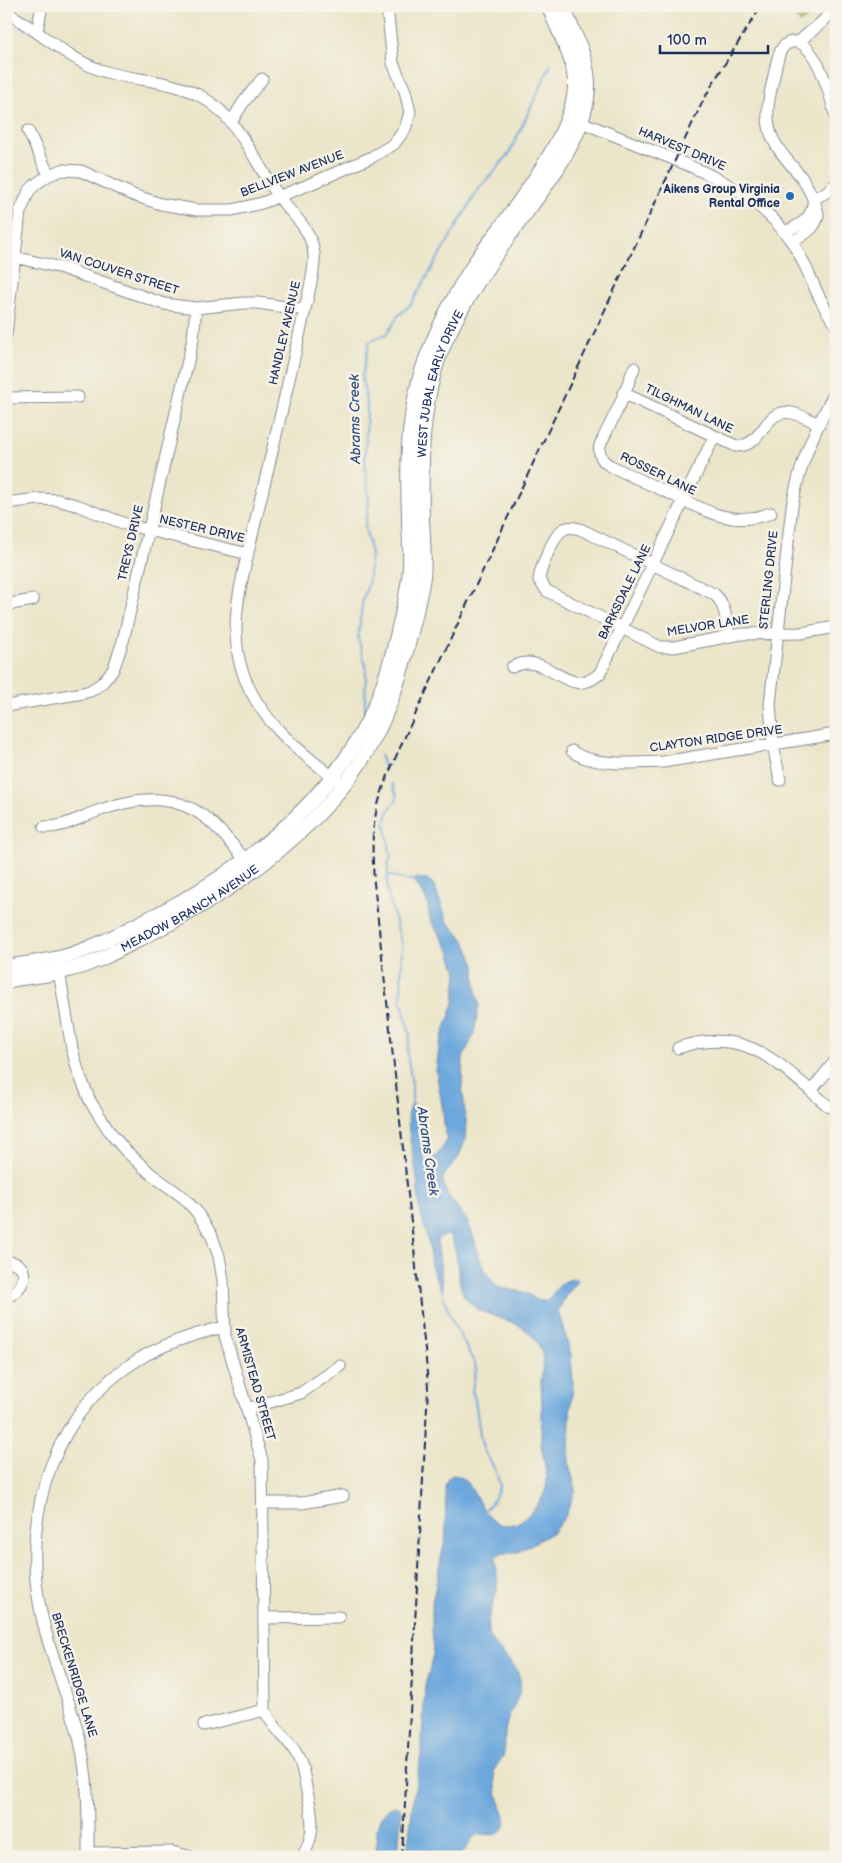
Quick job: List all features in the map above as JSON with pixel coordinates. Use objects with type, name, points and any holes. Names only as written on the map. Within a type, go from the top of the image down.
[{"type":"main road","name":"WEST JUBAL EARLY DRIVE","points":[[343,785],[363,758],[381,727],[391,703],[404,663],[418,603],[424,559],[421,482],[422,431],[437,362],[448,335],[468,297],[560,164],[574,120],[575,76],[570,57],[549,6]]},
{"type":"main road","name":"WEST JUBAL EARLY DRIVE","points":[[332,776],[356,742],[375,706],[389,670],[404,603],[410,570],[409,434],[416,391],[423,367],[451,302],[476,262],[574,120],[586,106],[588,81],[582,54],[563,6]]},
{"type":"main road","name":"MEADOW BRANCH AVENUE","points":[[249,865],[332,776]]},
{"type":"main road","name":"MEADOW BRANCH AVENUE","points":[[6,981],[58,965],[174,906],[249,865],[304,827],[343,785]]},
{"type":"main road","name":"MEADOW BRANCH AVENUE","points":[[6,967],[58,965]]},
{"type":"street","points":[[37,31],[42,6]]},
{"type":"street","name":"BELLVIEW AVENUE","points":[[49,175],[62,170],[81,171],[89,173],[120,190],[152,202],[197,210],[237,209],[262,203],[385,151],[394,144],[406,129],[410,112],[409,103],[393,63],[387,6]]},
{"type":"street","points":[[799,42],[805,34],[827,17],[832,6]]},
{"type":"street","name":"HANDLEY AVENUE","points":[[6,12],[66,52],[99,69],[117,76],[166,83],[187,89],[212,103],[231,122],[279,196],[305,227],[312,242],[315,262],[248,554],[235,620],[238,651],[246,681],[259,707],[274,725],[343,785]]},
{"type":"street","points":[[792,242],[811,229],[816,222],[818,213],[813,198],[803,180],[774,142],[770,132],[768,110],[779,51],[787,44],[792,41],[799,42],[806,47],[825,80],[836,118]]},
{"type":"street","points":[[231,122],[248,95],[262,79]]},
{"type":"street","name":"HARVEST DRIVE","points":[[574,120],[717,177],[751,199],[792,242],[808,270],[827,312],[836,324]]},
{"type":"street","points":[[6,334],[20,212],[23,201],[36,184],[49,175],[28,131]]},
{"type":"street","points":[[813,198],[825,193],[836,184]]},
{"type":"street","points":[[784,232],[807,219],[813,210],[813,198]]},
{"type":"street","name":"VAN COUVER STREET","points":[[14,256],[62,268],[164,304],[196,308],[244,303],[305,310]]},
{"type":"street","name":"TREYS DRIVE","points":[[6,706],[83,693],[96,687],[107,678],[116,663],[123,641],[193,339],[196,308]]},
{"type":"street","name":"ROSSER LANE","points":[[634,368],[600,445],[599,452],[609,466],[713,514],[729,518],[754,518],[771,513]]},
{"type":"street","name":"STERLING DRIVE","points":[[780,780],[770,704],[786,552],[796,484],[802,463],[818,424],[836,391]]},
{"type":"street","name":"TILGHMAN LANE","points":[[623,393],[733,445],[745,446],[758,437],[772,418],[787,412],[795,413],[818,424]]},
{"type":"street","points":[[6,398],[78,397]]},
{"type":"street","name":"BARKSDALE LANE","points":[[512,667],[522,663],[532,663],[568,680],[587,681],[598,676],[604,668],[623,629],[714,437]]},
{"type":"street","name":"NESTER DRIVE","points":[[6,503],[40,499],[58,500],[148,531],[248,554]]},
{"type":"street","name":"MELVOR LANE","points":[[729,636],[723,607],[716,596],[574,528],[561,531],[554,541],[539,578],[544,589],[657,646],[665,648],[754,632],[801,633],[836,627]]},
{"type":"street","points":[[6,605],[33,600]]},
{"type":"street","name":"CLAYTON RIDGE DRIVE","points":[[572,751],[586,759],[596,761],[663,762],[836,734]]},
{"type":"street","points":[[44,827],[60,826],[127,801],[156,799],[184,805],[206,818],[249,865]]},
{"type":"street","name":"ARMISTEAD STREET","points":[[58,965],[72,1048],[80,1079],[90,1101],[112,1135],[125,1150],[151,1174],[183,1197],[196,1211],[211,1234],[221,1268],[224,1291],[224,1327],[227,1345],[262,1460],[266,1710],[274,1728],[296,1754],[302,1767],[313,1820],[310,1841],[302,1857]]},
{"type":"street","points":[[678,1048],[696,1042],[717,1041],[745,1045],[764,1053],[827,1106],[836,1110]]},
{"type":"street","points":[[811,1091],[836,1060]]},
{"type":"street","points":[[6,1262],[16,1263],[21,1268],[24,1280],[22,1286],[17,1291],[6,1297]]},
{"type":"street","name":"BRECKENRIDGE LANE","points":[[88,1855],[89,1805],[84,1758],[73,1718],[49,1647],[36,1580],[35,1542],[41,1494],[47,1473],[65,1435],[99,1390],[122,1370],[146,1355],[180,1339],[224,1327]]},
{"type":"street","points":[[247,1409],[301,1392],[340,1366]]},
{"type":"street","points":[[264,1503],[302,1503],[343,1496]]},
{"type":"street","points":[[264,1618],[339,1617]]},
{"type":"street","points":[[204,1725],[266,1710]]},
{"type":"street","points":[[88,1855],[172,1852],[192,1857]]},
{"type":"green space","points":[[792,6],[813,6],[816,11],[800,23],[789,8]]},
{"type":"water","points":[[418,878],[430,881],[434,885],[447,921],[465,941],[475,965],[479,1004],[474,1034],[463,1058],[462,1084],[466,1122],[465,1141],[458,1158],[443,1177],[443,1184],[449,1196],[465,1217],[483,1267],[493,1282],[505,1289],[523,1292],[543,1301],[547,1300],[564,1282],[576,1279],[577,1283],[566,1295],[558,1311],[571,1354],[573,1385],[570,1413],[569,1464],[576,1489],[565,1517],[553,1532],[516,1553],[503,1553],[495,1558],[497,1589],[489,1619],[488,1631],[493,1643],[514,1666],[520,1680],[519,1695],[506,1727],[504,1753],[494,1772],[497,1793],[506,1823],[501,1831],[495,1834],[475,1835],[465,1850],[458,1855],[436,1858],[407,1857],[413,1800],[421,1755],[425,1685],[434,1650],[432,1604],[446,1534],[445,1486],[448,1478],[453,1475],[462,1478],[469,1485],[493,1521],[502,1525],[514,1524],[524,1519],[538,1504],[546,1488],[547,1477],[541,1442],[543,1360],[540,1348],[525,1329],[475,1308],[464,1296],[460,1284],[456,1251],[450,1235],[439,1237],[437,1240],[443,1288],[440,1288],[431,1266],[429,1245],[419,1206],[408,1112],[412,1104],[416,1106],[423,1130],[423,1156],[425,1161],[428,1162],[439,1152],[447,1139],[436,1070],[440,1043],[454,1003],[457,972],[450,951],[430,919],[427,901],[414,880]]},
{"type":"water","points":[[394,1806],[400,1808],[401,1813],[398,1857],[377,1857],[376,1835],[379,1821],[387,1810]]},
{"type":"waterway","name":"Abrams Creek","points":[[365,709],[366,666],[358,638],[363,598],[368,585],[371,554],[365,527],[369,503],[365,463],[367,407],[362,377],[369,343],[387,334],[398,316],[411,304],[478,190],[509,154],[551,64]]},
{"type":"waterway","name":"Abrams Creek","points":[[380,755],[385,769]]},
{"type":"waterway","name":"Abrams Creek","points":[[392,784],[397,796],[385,822],[391,857],[388,863],[387,891],[402,945],[401,1000],[410,1035],[407,1052],[412,1085],[412,1106]]},
{"type":"waterway","points":[[390,875],[406,880],[414,880]]},
{"type":"waterway","name":"Abrams Creek","points":[[442,1286],[443,1297],[451,1318],[475,1364],[476,1369],[472,1391],[481,1441],[484,1451],[496,1471],[500,1486],[493,1501],[484,1511]]},
{"type":"railway","points":[[402,1857],[428,1389],[374,883],[373,842],[375,818],[385,783],[409,728],[701,105],[761,6]]},
{"type":"place","name":"Aikens Group Virginia Rental Office","points":[[790,196]]}]
